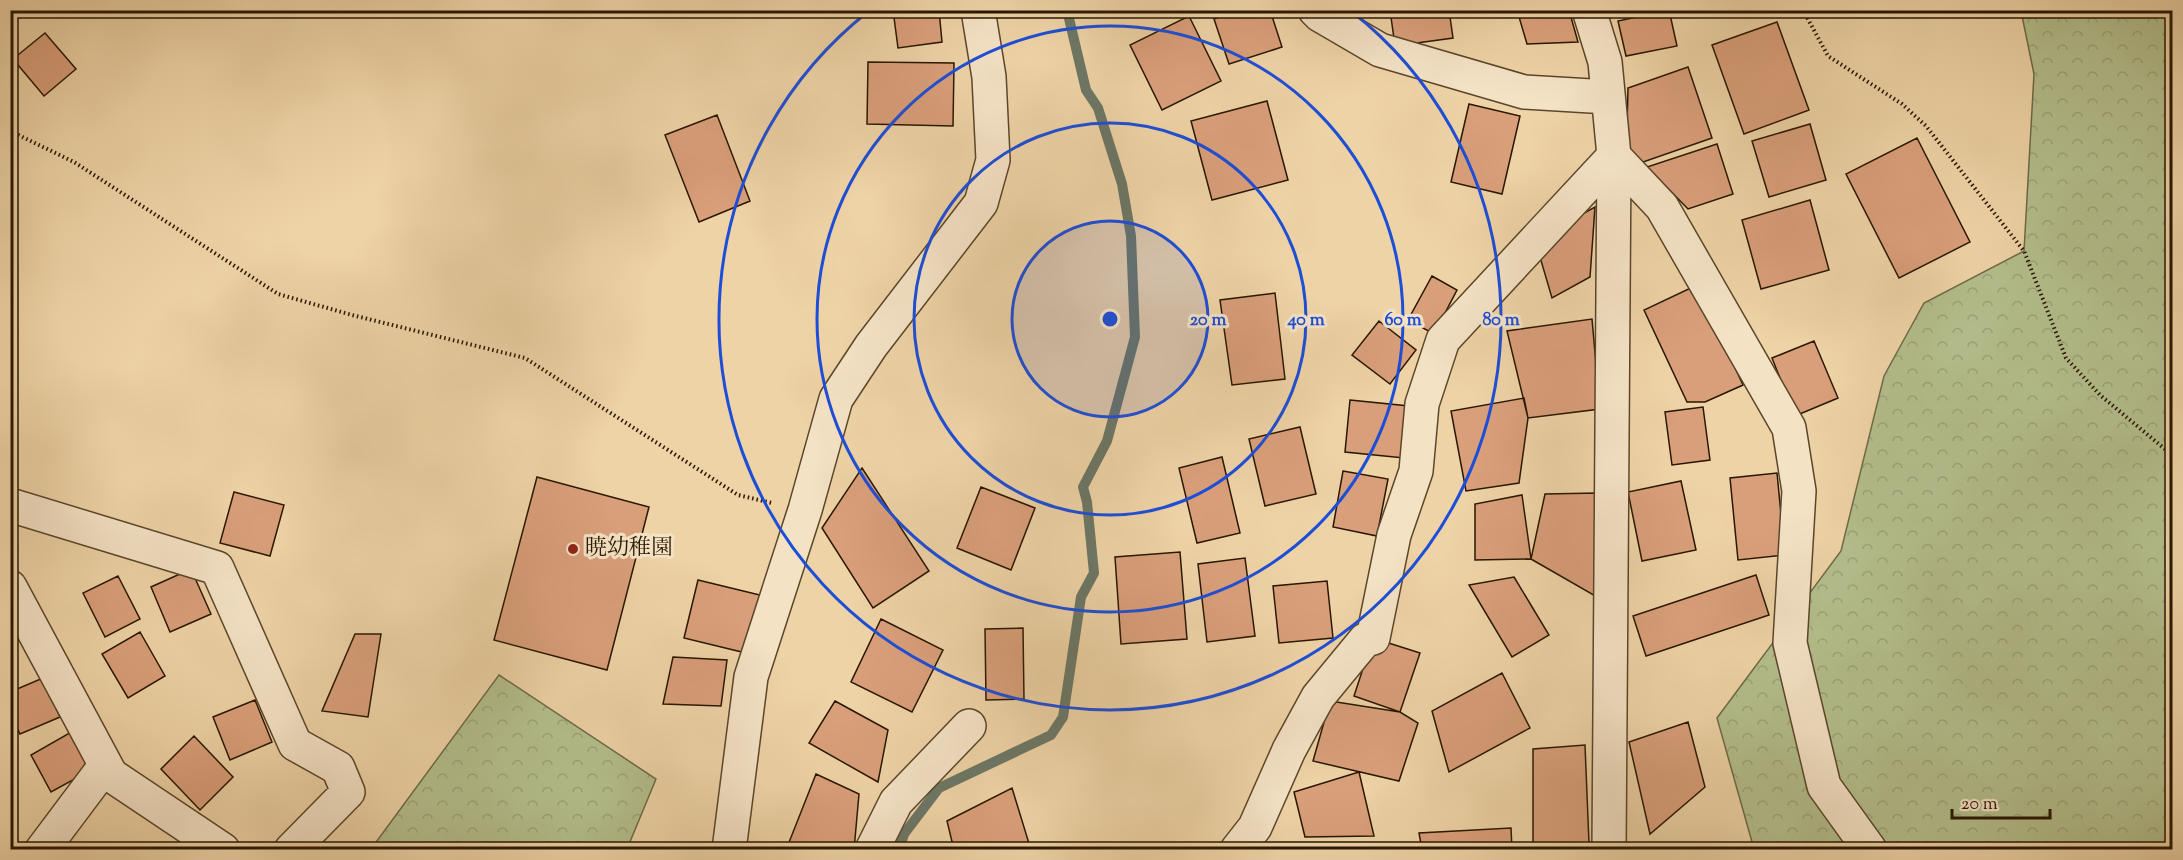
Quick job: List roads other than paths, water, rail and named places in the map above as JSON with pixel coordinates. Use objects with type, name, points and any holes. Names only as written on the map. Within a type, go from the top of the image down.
[{"type":"street","points":[[729,849],[751,677],[805,510],[836,399],[871,346],[981,203],[993,160],[989,77],[978,10]]},
{"type":"street","points":[[1315,10],[1380,50],[1524,92],[1608,97]]},
{"type":"street","points":[[1589,10],[1605,62],[1614,156],[1609,849]]},
{"type":"street","points":[[1237,849],[1255,827],[1289,750],[1318,697],[1365,640],[1373,638],[1394,535],[1416,471],[1422,404],[1443,340],[1614,156]]},
{"type":"street","points":[[1614,156],[1662,207],[1789,428],[1798,491],[1790,643],[1824,786],[1870,849]]},
{"type":"street","points":[[10,505],[217,568],[295,744],[338,768],[348,792],[291,849]]},
{"type":"street","points":[[10,587],[111,775],[223,849]]},
{"type":"street","points":[[872,849],[896,802],[969,726]]},
{"type":"street","points":[[42,849],[105,766]]},
{"type":"waterway","points":[[899,850],[904,834],[939,788],[1051,735],[1063,717],[1081,597],[1094,573],[1087,502],[1083,487],[1107,441],[1135,337],[1131,236],[1122,184],[1098,108],[1086,90],[1067,10]]},
{"type":"place","name":"暁幼稚園","points":[[573,549]]}]
